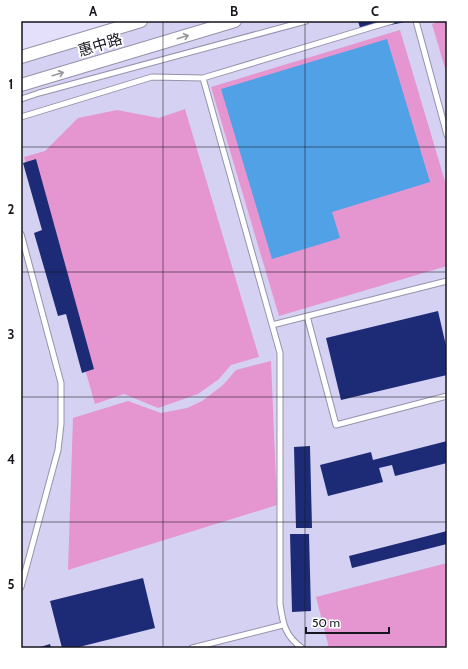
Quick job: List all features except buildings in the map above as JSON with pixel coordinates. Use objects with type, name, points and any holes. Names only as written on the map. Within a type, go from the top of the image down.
[{"type":"street","name":"惠中路","points":[[21,57],[141,21]]},
{"type":"street","name":"惠中路","points":[[21,85],[235,21]]},
{"type":"lane","points":[[21,99],[306,21]]},
{"type":"lane","points":[[21,117],[152,77],[203,78],[392,21]]},
{"type":"lane","points":[[416,21],[447,135]]},
{"type":"lane","points":[[203,78],[280,353],[280,604],[283,624],[292,642],[302,648]]},
{"type":"lane","points":[[21,234],[61,383],[61,417],[58,450],[21,587]]},
{"type":"lane","points":[[272,325],[447,280]]},
{"type":"lane","points":[[307,316],[336,425],[447,396]]},
{"type":"lane","points":[[192,648],[283,624]]},
{"type":"shaded area","points":[[141,21],[447,21],[447,648],[21,648],[21,57]]},
{"type":"shaded area","points":[[447,21],[447,75],[432,24]]},
{"type":"shaded area","points":[[400,30],[447,188],[447,266],[279,316],[211,87]]},
{"type":"shaded area","points":[[185,109],[259,357],[231,365],[219,379],[198,394],[158,408],[124,394],[95,404],[24,157],[45,151],[78,118],[117,110],[159,118]]},
{"type":"shaded area","points":[[271,361],[277,505],[68,570],[73,418],[128,401],[161,413],[187,408],[202,401],[223,385],[236,370]]},
{"type":"shaded area","points":[[447,563],[447,648],[329,648],[316,597]]},
{"type":"water","points":[[387,39],[430,182],[332,212],[340,238],[272,259],[221,89]]}]
